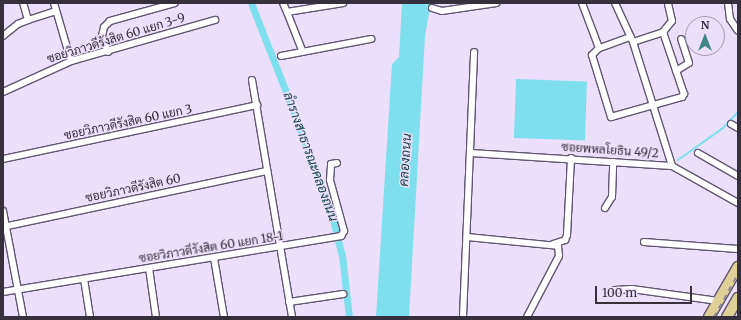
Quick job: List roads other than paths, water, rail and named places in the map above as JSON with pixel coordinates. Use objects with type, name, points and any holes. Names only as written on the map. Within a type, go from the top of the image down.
[{"type":"main road","points":[[709,317],[738,267]]},
{"type":"main road","points":[[727,317],[738,298]]},
{"type":"street","points":[[22,3],[28,20]]},
{"type":"street","points":[[54,3],[71,62]]},
{"type":"street","points":[[108,52],[102,36],[104,27],[110,21],[176,3]]},
{"type":"street","points":[[283,3],[302,50]]},
{"type":"street","points":[[287,12],[343,3]]},
{"type":"street","points":[[432,8],[442,11],[496,3]]},
{"type":"street","points":[[582,3],[599,48]]},
{"type":"street","points":[[615,3],[632,39],[672,166]]},
{"type":"street","points":[[663,32],[684,94],[682,97],[653,107],[611,117],[592,59],[594,52],[599,48],[663,32],[672,21],[668,3]]},
{"type":"street","points":[[728,3],[730,19],[738,31]]},
{"type":"street","points":[[3,36],[18,24],[56,11]]},
{"type":"street","name":"ซอยวิภาวดีรังสิต 60 แยก 3-9","points":[[3,92],[71,62],[215,20]]},
{"type":"street","points":[[281,56],[302,50],[371,39]]},
{"type":"street","points":[[676,71],[689,63],[681,39]]},
{"type":"street","points":[[463,317],[474,52]]},
{"type":"street","points":[[252,80],[292,317]]},
{"type":"street","name":"ซอยวิภาวดีรังสิต 60 แยก 3","points":[[3,159],[257,105]]},
{"type":"street","points":[[731,124],[738,128]]},
{"type":"street","name":"ซอยพหลโยธิน 49/2","points":[[471,153],[572,158],[672,166],[738,203]]},
{"type":"street","points":[[698,154],[738,176]]},
{"type":"street","points":[[553,244],[565,240],[567,235],[572,158]]},
{"type":"street","points":[[605,208],[612,196],[613,162]]},
{"type":"street","name":"ซอยวิภาวดีรังสิต 60 แยก 18-1","points":[[3,292],[338,237],[344,231],[330,180],[332,164],[337,163]]},
{"type":"street","name":"ซอยวิภาวดีรังสิต 60","points":[[4,227],[267,172]]},
{"type":"street","points":[[3,211],[4,227],[19,289],[23,317]]},
{"type":"street","points":[[467,237],[553,244],[558,246],[559,256],[527,317]]},
{"type":"street","points":[[644,242],[738,249]]},
{"type":"street","points":[[214,258],[224,317]]},
{"type":"street","points":[[149,268],[156,317]]},
{"type":"street","points":[[84,279],[90,317]]},
{"type":"street","points":[[615,290],[632,289],[718,301]]},
{"type":"street","points":[[289,302],[343,294]]},
{"type":"water","name":"คลองถนน","points":[[402,3],[431,3],[425,36],[409,317],[376,317],[392,64],[399,57]]},
{"type":"water","points":[[516,79],[587,81],[585,140],[514,138]]},
{"type":"waterway","name":"ลำรางสาธารณะคลองถนน","points":[[251,3],[296,117],[334,224],[342,255],[349,317]]},
{"type":"waterway","points":[[678,160],[723,128],[738,112]]},
{"type":"railway","points":[[714,317],[738,274]]}]
